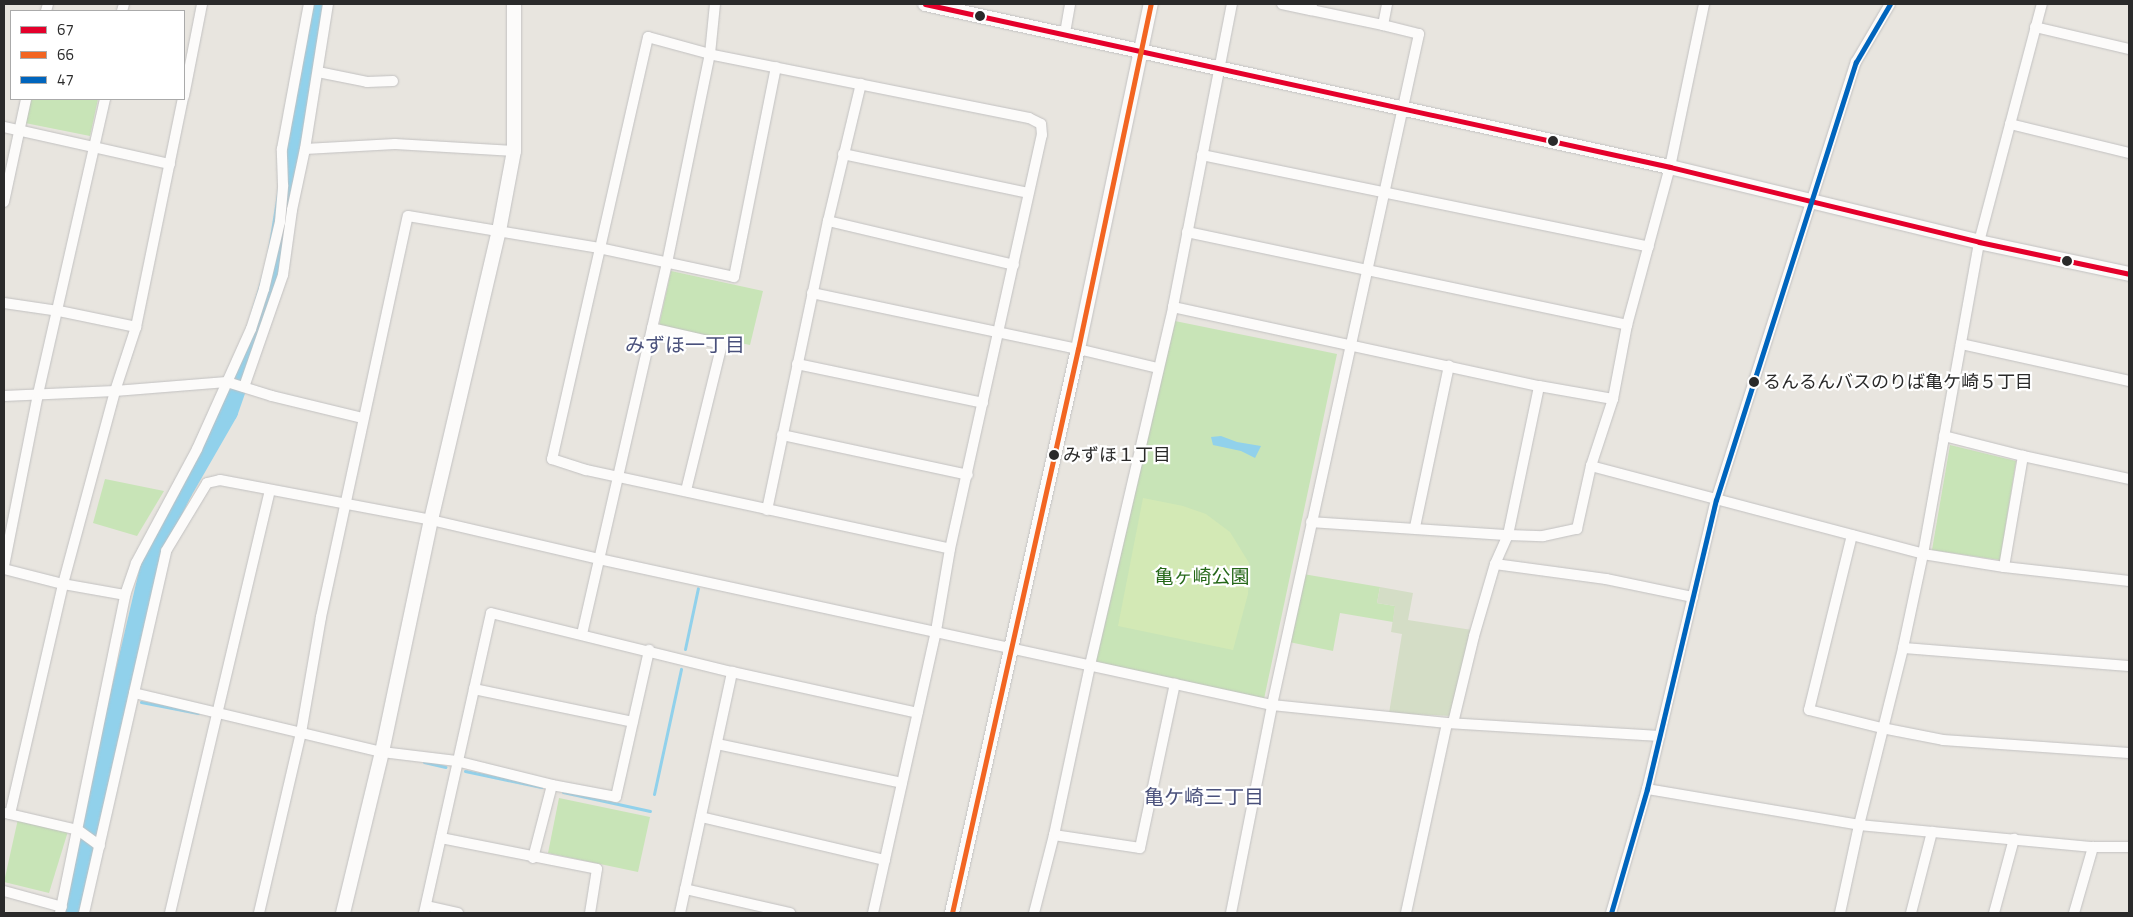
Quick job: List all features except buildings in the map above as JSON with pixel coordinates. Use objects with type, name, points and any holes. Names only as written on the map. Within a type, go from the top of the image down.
[{"type":"street","points":[[185,87],[202,4]]},
{"type":"street","points":[[4,891],[61,910],[125,595],[136,563],[198,449],[251,329],[264,289],[280,222],[284,185],[282,149],[310,4]]},
{"type":"street","points":[[244,387],[282,275],[292,210],[305,149],[328,4]]},
{"type":"street","points":[[343,913],[382,752],[431,520],[499,231],[514,151],[514,4]]},
{"type":"street","points":[[582,634],[667,263],[710,54],[715,4]]},
{"type":"street","points":[[925,4],[1140,49],[1670,167],[1979,242],[2129,274]]},
{"type":"street","points":[[1065,33],[1070,4]]},
{"type":"street","points":[[952,913],[1078,348],[1151,4]]},
{"type":"street","points":[[1034,913],[1054,835],[1090,665],[1172,307],[1232,4]]},
{"type":"street","points":[[1231,913],[1272,705],[1311,522],[1419,34],[1312,7],[1282,4]]},
{"type":"street","points":[[1383,25],[1387,4]]},
{"type":"street","points":[[1311,522],[1543,536],[1577,529],[1590,466],[1613,399],[1628,326],[1670,167],[1704,4]]},
{"type":"street","points":[[1611,913],[1647,789],[1716,500],[1856,62],[1890,4]]},
{"type":"street","points":[[1840,913],[1882,728],[1903,648],[1923,554],[1979,242],[2042,4]]},
{"type":"street","points":[[2035,27],[2129,49]]},
{"type":"street","points":[[873,913],[936,632],[950,549],[968,475],[1042,135],[1041,124],[1029,118],[710,54],[648,38],[552,460],[586,470],[950,549]]},
{"type":"street","points":[[259,913],[301,732],[321,617],[408,216],[599,248],[734,277],[776,67]]},
{"type":"street","points":[[318,72],[366,82],[392,81]]},
{"type":"street","points":[[767,510],[812,293],[860,84]]},
{"type":"street","points":[[4,202],[26,100]]},
{"type":"street","points":[[104,100],[59,311],[38,394],[4,567],[63,584],[125,595]]},
{"type":"street","points":[[100,846],[78,830],[7,814],[63,584],[115,391],[136,327],[182,100]]},
{"type":"street","points":[[2010,124],[2129,153]]},
{"type":"street","points":[[4,127],[94,149],[170,164]]},
{"type":"street","points":[[305,149],[395,144],[514,151]]},
{"type":"street","points":[[843,154],[1028,193]]},
{"type":"street","points":[[1202,155],[1648,248]]},
{"type":"street","points":[[828,220],[1014,266]]},
{"type":"street","points":[[1187,232],[1628,326]]},
{"type":"street","points":[[812,293],[1078,348],[1158,368]]},
{"type":"street","points":[[4,303],[59,311],[136,327]]},
{"type":"street","points":[[1172,307],[1539,386],[1613,399]]},
{"type":"street","points":[[652,328],[722,344],[686,491]]},
{"type":"street","points":[[1961,344],[2129,381]]},
{"type":"street","points":[[797,364],[983,403]]},
{"type":"street","points":[[1415,527],[1449,366]]},
{"type":"street","points":[[4,396],[115,391],[227,382],[363,418]]},
{"type":"street","points":[[1406,913],[1450,723],[1495,564],[1508,535],[1539,386]]},
{"type":"street","points":[[782,435],[968,475]]},
{"type":"street","points":[[1944,436],[2023,456],[2129,479]]},
{"type":"street","points":[[2004,567],[2023,456]]},
{"type":"street","points":[[1590,466],[1923,554],[2004,567],[2129,581]]},
{"type":"street","points":[[84,913],[166,550],[207,483],[220,480],[431,520],[599,559],[1272,705],[1450,723],[1660,736]]},
{"type":"street","points":[[170,913],[270,491]]},
{"type":"street","points":[[1852,535],[1809,710],[1882,728],[1943,740],[2129,753]]},
{"type":"street","points":[[1495,564],[1606,579],[1693,596]]},
{"type":"street","points":[[458,913],[426,910],[456,761],[491,613],[649,650],[732,672],[918,713]]},
{"type":"street","points":[[1903,648],[2129,666]]},
{"type":"street","points":[[134,692],[382,752],[456,761],[552,785],[616,797],[649,650]]},
{"type":"street","points":[[680,913],[732,672]]},
{"type":"street","points":[[1054,835],[1140,848],[1175,684]]},
{"type":"street","points":[[474,689],[633,722]]},
{"type":"street","points":[[716,744],[902,784]]},
{"type":"street","points":[[533,858],[552,785]]},
{"type":"street","points":[[1647,789],[1859,825],[2093,847],[2129,847]]},
{"type":"street","points":[[701,817],[885,860]]},
{"type":"street","points":[[1911,913],[1932,832]]},
{"type":"street","points":[[442,838],[533,858],[597,869],[590,913]]},
{"type":"street","points":[[1994,913],[2014,839]]},
{"type":"street","points":[[2074,913],[2093,847]]},
{"type":"street","points":[[685,889],[790,913]]},
{"type":"green space","points":[[30,100],[98,100],[90,136],[25,123]]},
{"type":"green space","points":[[671,271],[763,291],[750,345],[659,326]]},
{"type":"green space","name":"亀ヶ崎公園","points":[[1170,320],[1337,354],[1264,699],[1095,662]]},
{"type":"green space","points":[[1950,445],[2016,461],[2000,560],[1932,550]]},
{"type":"green space","points":[[105,479],[164,491],[137,536],[93,523]]},
{"type":"green space","points":[[1143,498],[1183,506],[1206,514],[1230,532],[1249,563],[1248,594],[1233,650],[1118,626]]},
{"type":"green space","points":[[1303,574],[1380,587],[1377,603],[1395,606],[1393,622],[1340,613],[1333,651],[1289,642]]},
{"type":"green space","points":[[1380,587],[1413,593],[1408,620],[1472,630],[1452,716],[1389,713],[1402,634],[1391,632],[1395,606],[1377,603]]},
{"type":"green space","points":[[559,798],[650,817],[638,872],[548,853]]},
{"type":"green space","points":[[18,819],[69,828],[49,893],[4,882]]},
{"type":"water","points":[[1221,436],[1237,442],[1261,446],[1255,458],[1241,451],[1213,445],[1211,437]]},
{"type":"waterway","points":[[69,913],[155,546],[182,492],[228,412],[255,335],[276,263],[321,4]]},
{"type":"waterway","points":[[685,649],[698,588]]},
{"type":"waterway","points":[[654,794],[681,669]]},
{"type":"waterway","points":[[141,702],[198,713]]},
{"type":"waterway","points":[[424,762],[445,767]]},
{"type":"waterway","points":[[465,771],[541,787]]},
{"type":"waterway","points":[[563,792],[650,811]]},
{"type":"transit line","name":"67","points":[[925,4],[1670,167],[1979,242],[2129,274]]},
{"type":"transit line","name":"66","points":[[952,913],[1078,349],[1151,4]]},
{"type":"transit line","name":"47","points":[[1611,913],[1647,789],[1716,500],[1856,62],[1890,4]]},
{"type":"place","name":"るんるんバスのりば亀ケ崎５丁目","points":[[1754,382]]},
{"type":"place","name":"みずほ１丁目","points":[[1054,455]]},
{"type":"district","name":"みずほ一丁目","points":[[685,344]]},
{"type":"district","name":"亀ケ崎三丁目","points":[[1204,796]]}]
